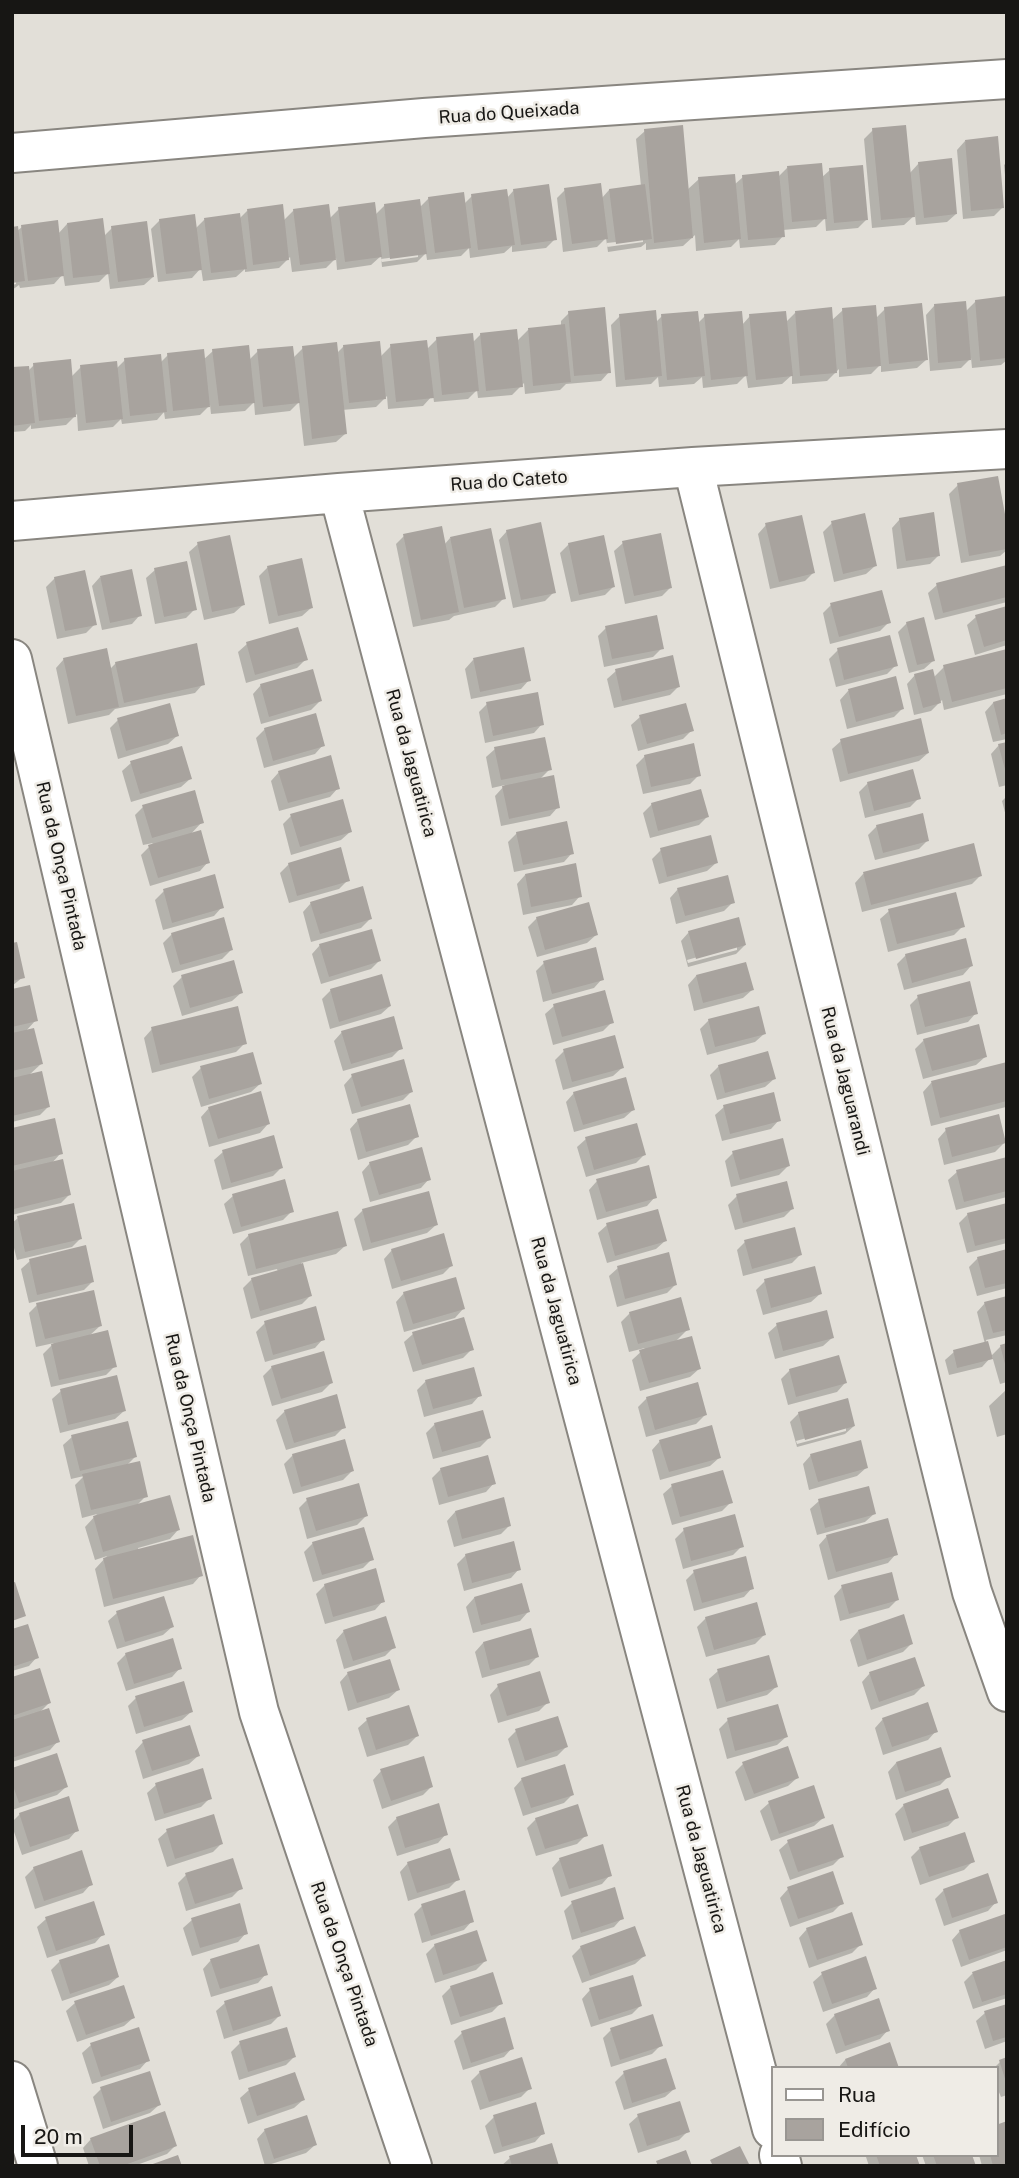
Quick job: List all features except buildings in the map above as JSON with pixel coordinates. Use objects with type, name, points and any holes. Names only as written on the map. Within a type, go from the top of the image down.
[{"type":"street","name":"Rua do Queixada","points":[[12,153],[424,118],[1007,79]]},
{"type":"street","name":"Rua do Cateto","points":[[12,521],[693,467],[1007,449]]},
{"type":"street","name":"Rua da Jaguarandi","points":[[693,467],[972,1592],[1007,1692]]},
{"type":"street","name":"Rua da Jaguatirica","points":[[339,493],[771,2125]]},
{"type":"street","name":"Rua da Onça Pintada","points":[[12,659],[259,1712],[412,2166]]},
{"type":"street","points":[[12,2081],[38,2166]]}]
